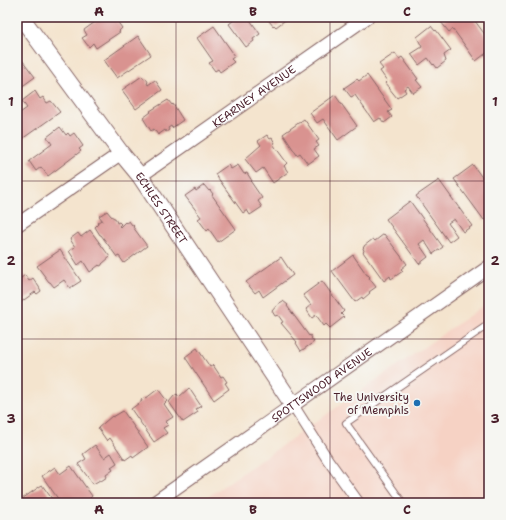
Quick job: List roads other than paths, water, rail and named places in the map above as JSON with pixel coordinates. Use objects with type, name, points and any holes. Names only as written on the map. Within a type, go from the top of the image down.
[{"type":"street","name":"ECHLES STREET","points":[[21,17],[140,176],[293,405]]},
{"type":"street","name":"KEARNEY AVENUE","points":[[140,176],[367,17]]},
{"type":"street","points":[[17,225],[121,152]]},
{"type":"street","name":"SPOTTSWOOD AVENUE","points":[[154,503],[489,267]]},
{"type":"street","points":[[293,405],[328,460],[359,503]]},
{"type":"lane","points":[[404,503],[346,423],[489,324]]},
{"type":"place","name":"The University of Memphis","points":[[417,403]]}]
